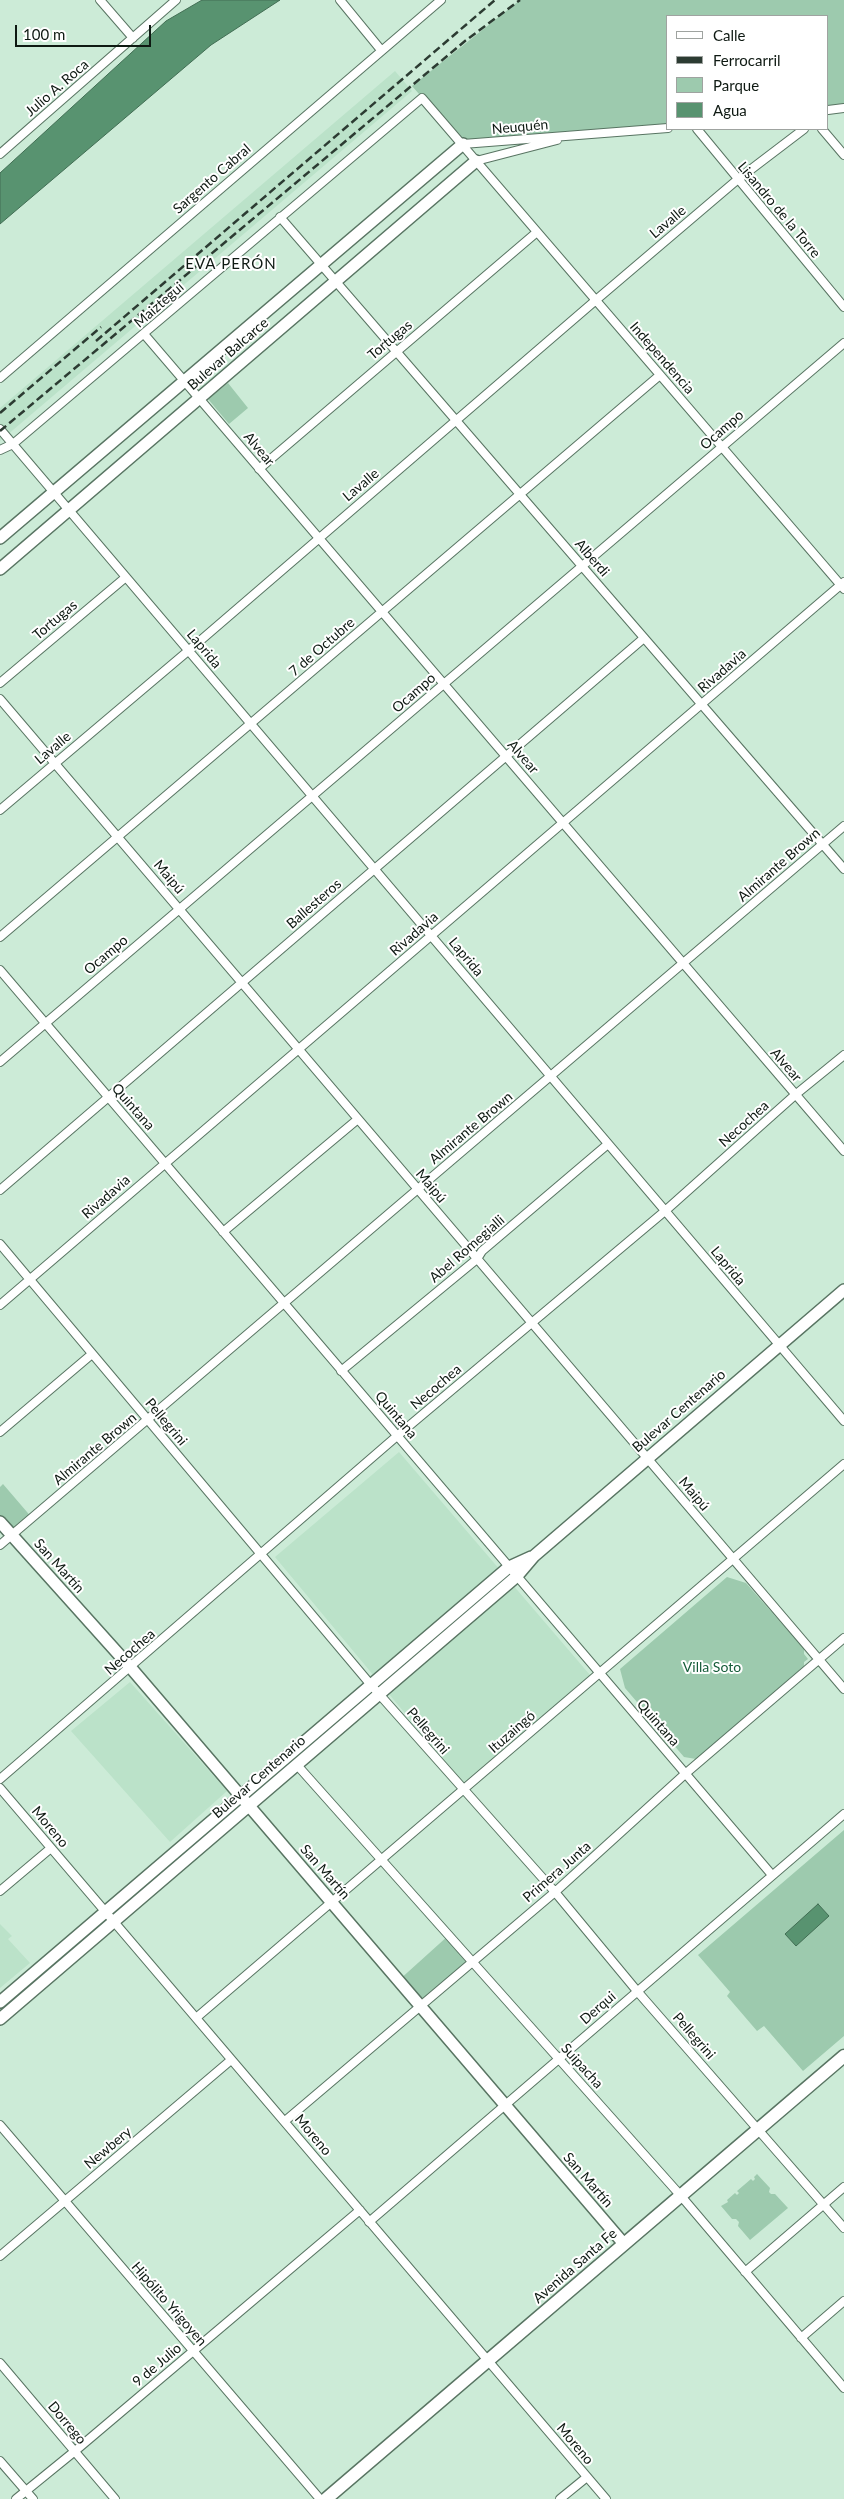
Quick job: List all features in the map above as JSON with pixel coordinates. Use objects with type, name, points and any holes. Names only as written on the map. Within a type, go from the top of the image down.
[{"type":"main road","name":"Bulevar Balcarce","points":[[0,538],[462,144]]},
{"type":"main road","name":"Bulevar Balcarce","points":[[0,569],[476,161]]},
{"type":"main road","name":"Bulevar Centenario","points":[[0,2002],[371,1685],[534,1556],[844,1290]]},
{"type":"main road","name":"San Martín","points":[[0,1522],[131,1668],[624,2244]]},
{"type":"main road","name":"Bulevar Centenario","points":[[0,2019],[379,1694],[513,1572]]},
{"type":"main road","name":"Avenida Santa Fe","points":[[326,2499],[844,2056]]},
{"type":"street","points":[[100,0],[133,38]]},
{"type":"street","name":"Julio A. Roca","points":[[0,154],[176,0]]},
{"type":"street","points":[[340,0],[381,50]]},
{"type":"street","name":"Sargento Cabral","points":[[0,378],[441,0]]},
{"type":"street","name":"Independencia","points":[[422,98],[843,585]]},
{"type":"street","name":"Maiztegui","points":[[0,450],[14,446],[422,98]]},
{"type":"street","points":[[829,110],[844,108]]},
{"type":"street","name":"Neuquén","points":[[462,144],[666,128]]},
{"type":"street","name":"Lisandro de la Torre","points":[[698,130],[737,180],[844,307]]},
{"type":"street","name":"Lavalle","points":[[0,810],[737,180],[803,130]]},
{"type":"street","points":[[823,130],[844,154]]},
{"type":"street","name":"Neuquén","points":[[476,161],[579,135]]},
{"type":"street","name":"Alberdi","points":[[280,218],[844,869]]},
{"type":"street","name":"Tortugas","points":[[259,469],[537,232]]},
{"type":"street","name":"Alvear","points":[[144,334],[844,1151]]},
{"type":"street","name":"Ocampo","points":[[0,1062],[844,343]]},
{"type":"street","name":"7 de Octubre","points":[[0,937],[252,725],[660,375]]},
{"type":"street","points":[[0,429],[14,446]]},
{"type":"street","name":"Laprida","points":[[14,446],[844,1421]]},
{"type":"street","name":"Tortugas","points":[[0,683],[126,576]]},
{"type":"street","name":"Rivadavia","points":[[0,1305],[843,585]]},
{"type":"street","name":"Ballesteros","points":[[0,1190],[644,638]]},
{"type":"street","name":"Maipú","points":[[0,699],[844,1689]]},
{"type":"street","name":"Almirante Brown","points":[[0,1545],[844,826]]},
{"type":"street","name":"Quintana","points":[[0,970],[772,1875]]},
{"type":"street","name":"Necochea","points":[[0,1779],[131,1668],[397,1436],[665,1211],[795,1094],[844,1054]]},
{"type":"street","points":[[223,1232],[358,1119]]},
{"type":"street","name":"Abel Romegialli","points":[[341,1370],[478,1259],[482,1251],[608,1144]]},
{"type":"street","name":"Pellegrini","points":[[0,1244],[371,1685],[462,1790],[555,1892],[637,1991],[844,2228]]},
{"type":"street","points":[[0,1432],[92,1354]]},
{"type":"street","name":"Ituzaingó","points":[[196,2018],[844,1464]]},
{"type":"street","name":"Primera Junta","points":[[285,2121],[555,1892],[686,1774],[844,1638]]},
{"type":"street","name":"Suipacha","points":[[297,1765],[681,2196],[844,2388]]},
{"type":"street","name":"Moreno","points":[[0,1788],[606,2499]]},
{"type":"street","name":"Derqui","points":[[369,2222],[844,1814]]},
{"type":"street","points":[[0,1891],[51,1848]]},
{"type":"street","name":"Newbery","points":[[0,2256],[231,2060]]},
{"type":"street","name":"Hipólito Yrigoyen","points":[[0,2125],[320,2499]]},
{"type":"street","points":[[745,2272],[844,2187]]},
{"type":"street","name":"9 de Julio","points":[[16,2499],[360,2210]]},
{"type":"street","points":[[802,2338],[844,2301]]},
{"type":"street","name":"Dorrego","points":[[0,2363],[115,2499]]},
{"type":"street","points":[[0,2461],[33,2499]]},
{"type":"street","points":[[560,2499],[587,2477]]},
{"type":"shaded area","points":[[395,71],[412,91],[0,441],[0,408]]},
{"type":"shaded area","points":[[399,1452],[590,1675],[463,1783],[275,1557]]},
{"type":"shaded area","points":[[130,1682],[227,1791],[170,1842],[71,1731]]},
{"type":"shaded area","points":[[0,1924],[12,1936],[8,1939],[30,1963],[0,1988]]},
{"type":"green space","points":[[520,0],[844,0],[844,108],[829,110],[829,15],[666,15],[666,128],[463,144],[412,86]]},
{"type":"green space","points":[[228,383],[248,408],[229,424],[208,399]]},
{"type":"green space","points":[[3,1484],[33,1519],[12,1535],[0,1522],[0,1487]]},
{"type":"green space","name":"Villa Soto","points":[[727,1577],[746,1583],[804,1649],[804,1654],[808,1659],[804,1662],[804,1666],[696,1759],[684,1757],[625,1688],[620,1669]]},
{"type":"green space","points":[[844,1830],[844,2036],[803,2071],[764,2026],[757,2031],[727,1996],[730,1992],[698,1955]]},
{"type":"green space","points":[[449,1935],[473,1961],[420,2006],[398,1981]]},
{"type":"green space","points":[[757,2174],[770,2188],[769,2192],[775,2194],[788,2208],[750,2240],[738,2226],[739,2222],[736,2219],[732,2219],[721,2206],[728,2202],[727,2200],[735,2193],[737,2195],[739,2193],[737,2191],[751,2179],[753,2181]]},
{"type":"water","points":[[202,0],[280,0],[211,45],[0,224],[0,173],[166,21]]},
{"type":"water","points":[[818,1904],[829,1916],[796,1946],[785,1934]]},
{"type":"railway","points":[[96,341],[495,0]]},
{"type":"railway","points":[[0,431],[465,41],[520,0]]},
{"type":"railway","points":[[0,413],[101,327]]},
{"type":"district","name":"EVA PERÓN","points":[[231,264]]}]
